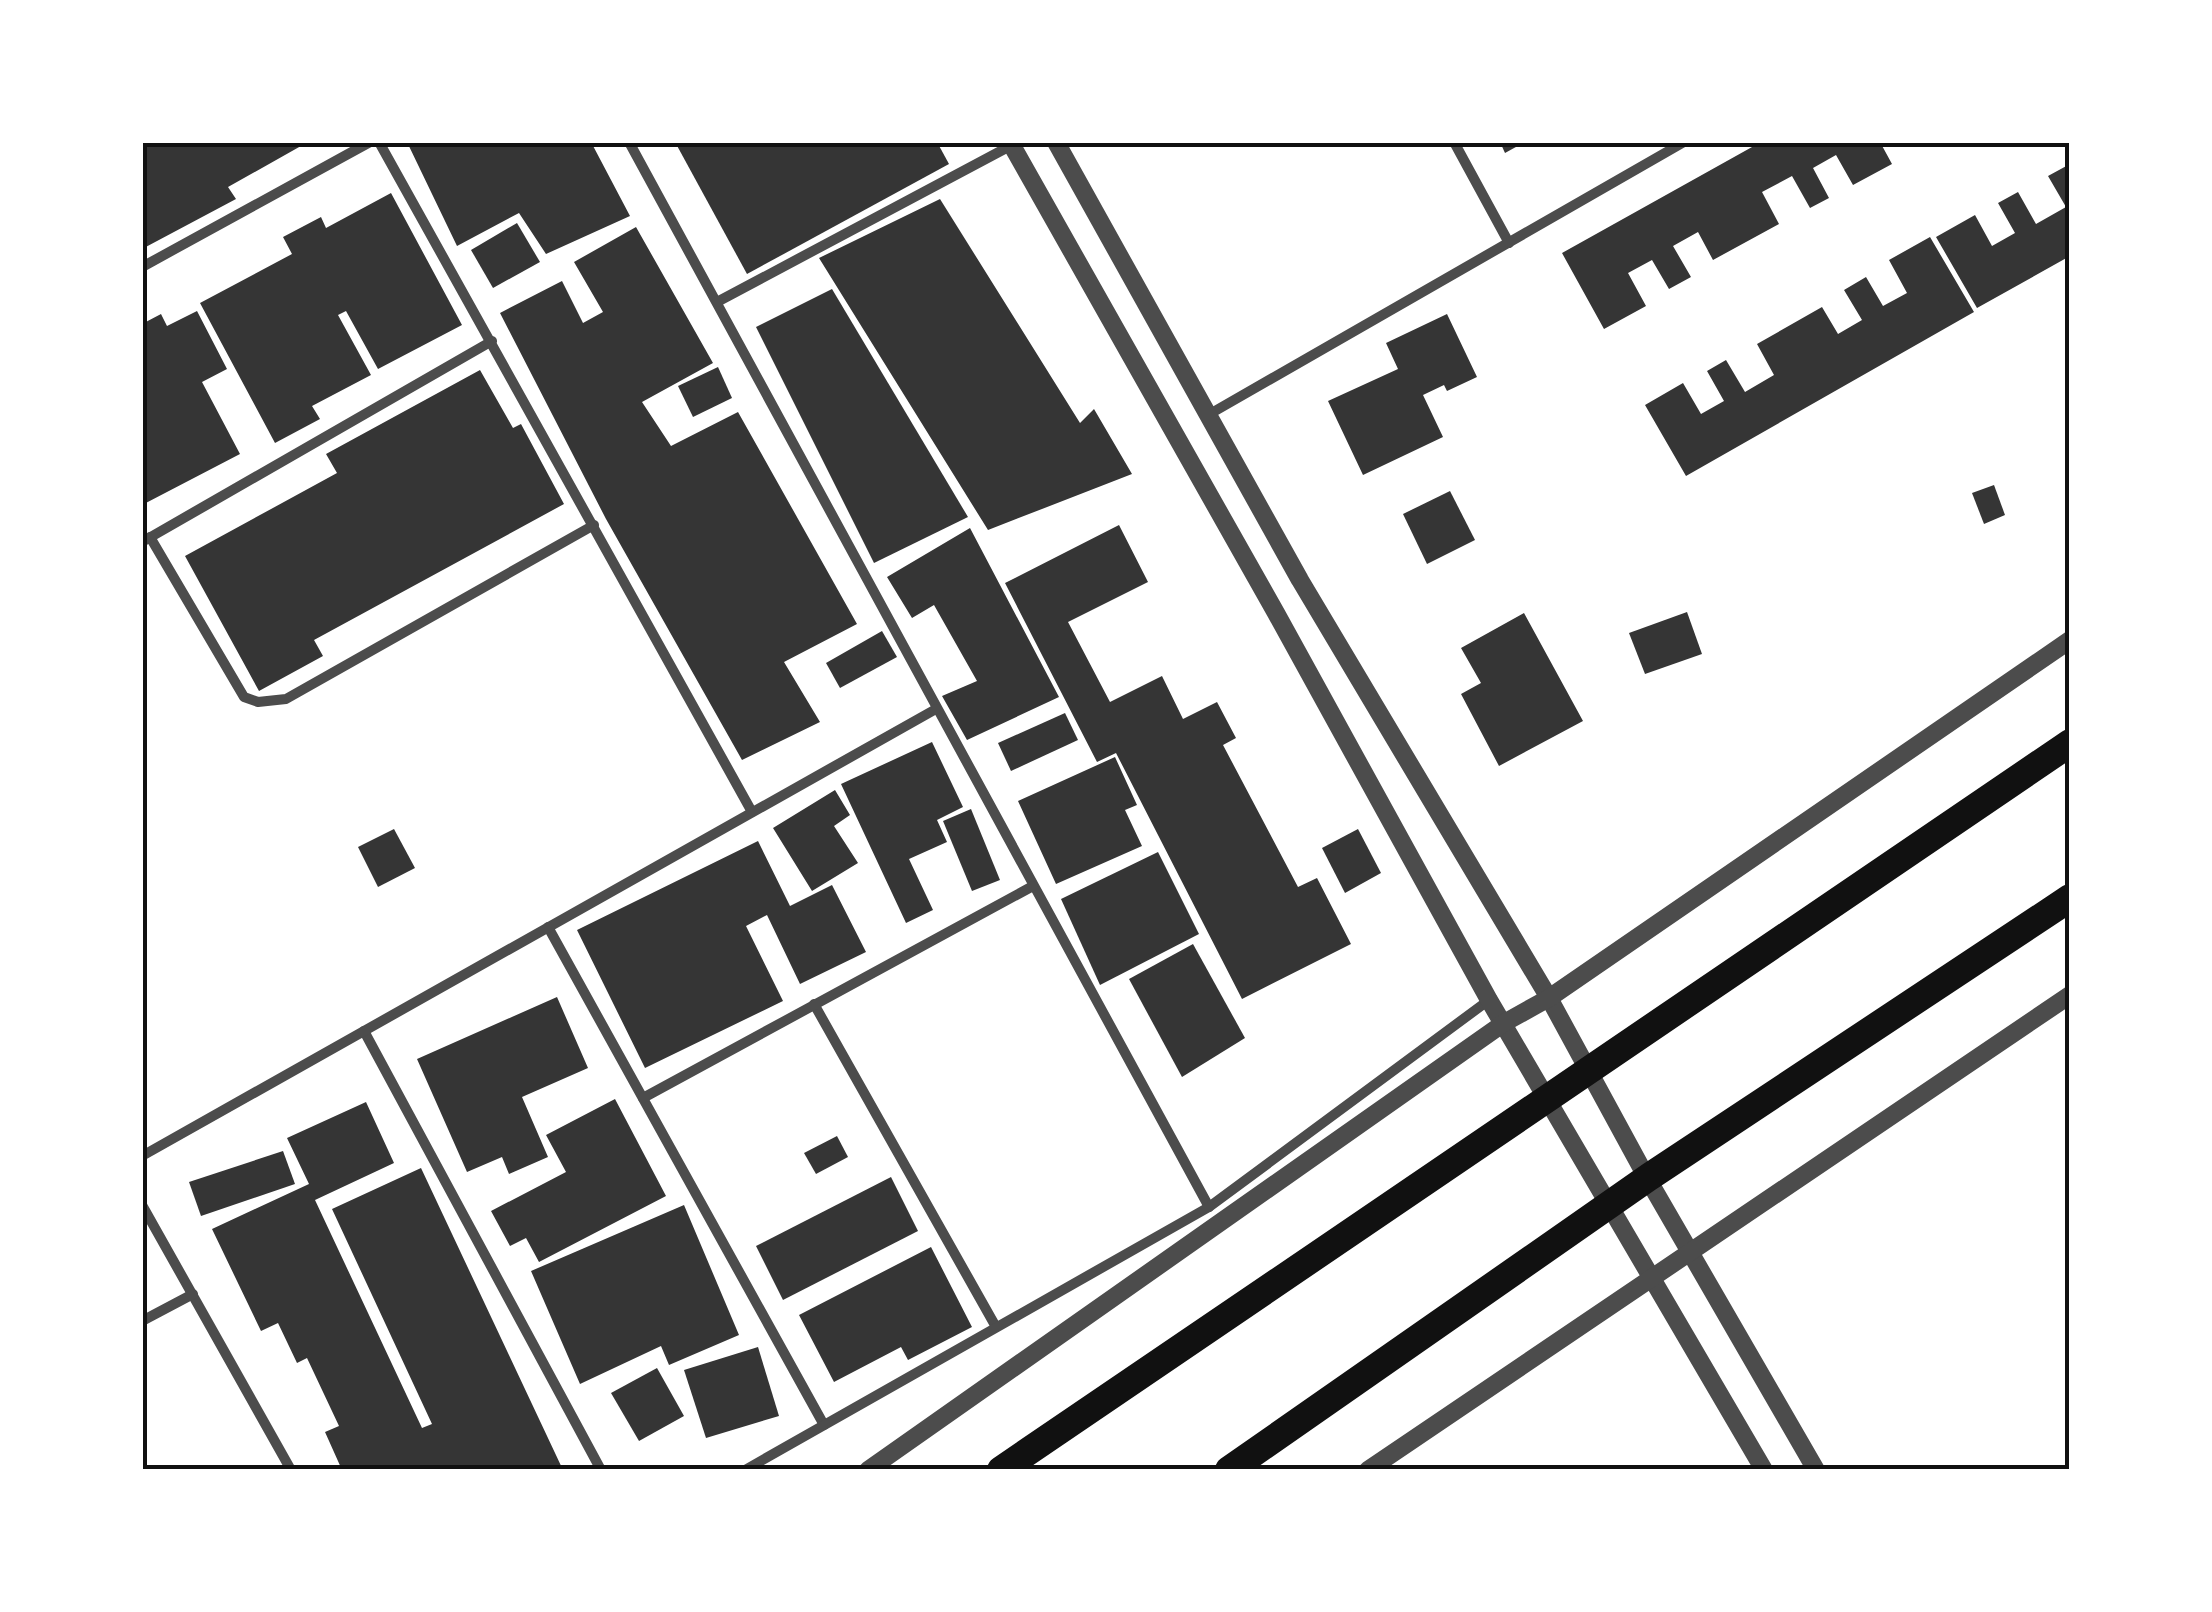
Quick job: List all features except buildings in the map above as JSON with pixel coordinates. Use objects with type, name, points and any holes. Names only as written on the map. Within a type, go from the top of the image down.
[{"type":"highway","points":[[1001,1470],[2070,743]]},
{"type":"highway","points":[[1229,1470],[1636,1186],[2070,898]]},
{"type":"street","points":[[142,267],[370,142]]},
{"type":"street","points":[[379,142],[752,812]]},
{"type":"street","points":[[629,142],[1208,1207]]},
{"type":"street","points":[[1056,142],[1300,580],[1549,998],[1816,1470]]},
{"type":"street","points":[[1454,142],[1509,242]]},
{"type":"street","points":[[1208,415],[1684,142]]},
{"type":"street","points":[[717,302],[1011,144],[1489,1000],[1764,1470]]},
{"type":"street","points":[[492,341],[146,540],[244,696],[258,702],[286,700],[594,525]]},
{"type":"street","points":[[868,1470],[1504,1023],[1549,998],[2070,640]]},
{"type":"street","points":[[142,1156],[936,709]]},
{"type":"street","points":[[643,1098],[1033,886]]},
{"type":"street","points":[[548,927],[824,1425]]},
{"type":"street","points":[[1368,1470],[2070,995]]},
{"type":"street","points":[[744,1470],[1208,1207],[1489,1000]]},
{"type":"street","points":[[814,1004],[996,1327]]},
{"type":"street","points":[[364,1031],[601,1470]]},
{"type":"street","points":[[142,1205],[291,1470]]},
{"type":"street","points":[[142,1321],[193,1294]]}]
